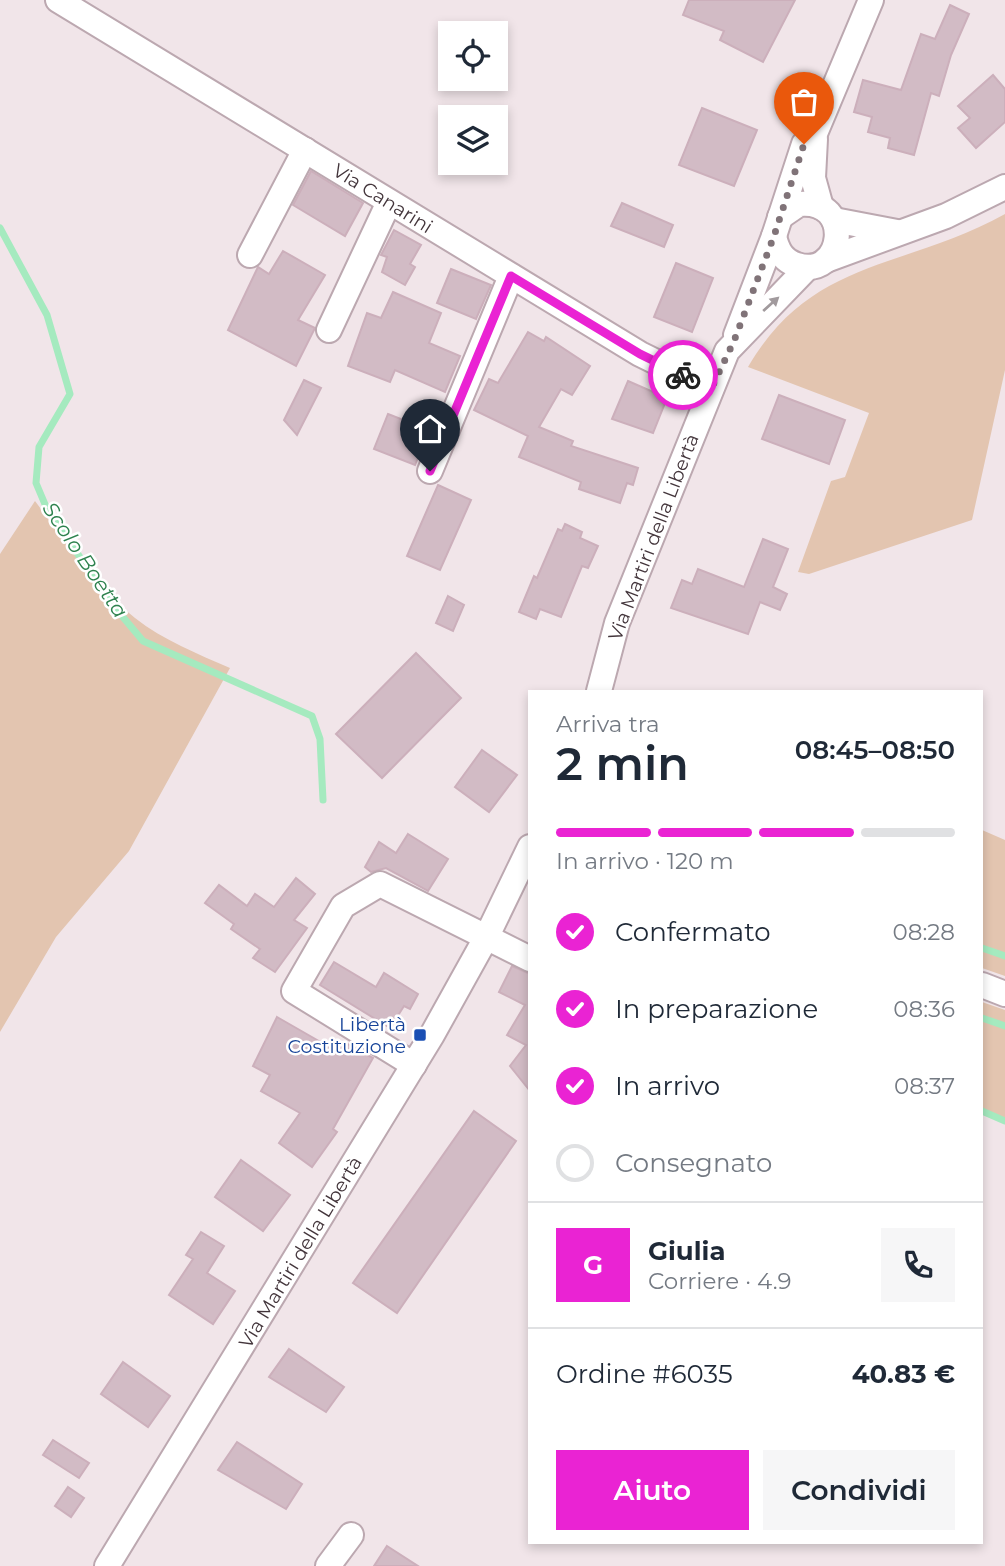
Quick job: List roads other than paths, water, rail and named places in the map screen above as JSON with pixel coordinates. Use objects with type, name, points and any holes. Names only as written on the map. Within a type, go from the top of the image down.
[{"type":"street","name":"Via Canarini","points":[[58,0],[640,354],[711,389]]},
{"type":"street","name":"Via Martiri della Libertà","points":[[734,341],[837,241],[813,178],[816,131],[872,0]]},
{"type":"street","name":"Via Martiri della Libertà","points":[[599,690],[617,623],[711,389],[734,341],[777,227],[804,144],[816,131]]},
{"type":"street","points":[[250,255],[305,150]]},
{"type":"street","points":[[898,232],[799,204],[777,227],[785,259],[817,263],[946,216],[1005,187]]},
{"type":"street","points":[[328,330],[389,202]]},
{"type":"street","points":[[430,471],[511,276]]},
{"type":"street","name":"Via Martiri della Libertà","points":[[608,657],[612,690]]},
{"type":"street","name":"Via Martiri della Libertà","points":[[107,1566],[414,1065],[487,936],[527,855]]},
{"type":"street","points":[[414,1065],[294,991],[343,906],[380,884],[528,958]]},
{"type":"street","points":[[983,985],[1005,994]]},
{"type":"street","points":[[328,1566],[351,1535]]},
{"type":"waterway","name":"Scolo Boetta","points":[[0,228],[47,315],[70,394],[39,447],[36,483],[47,509],[112,604],[143,641],[312,716],[320,739],[323,800]]},
{"type":"waterway","points":[[983,948],[1005,956]]},
{"type":"waterway","points":[[983,1018],[1005,1026]]},
{"type":"waterway","name":"Scolo Boetta","points":[[983,1111],[1005,1121]]},
{"type":"place","name":"Libertà Costituzione","points":[[420,1035]]}]
